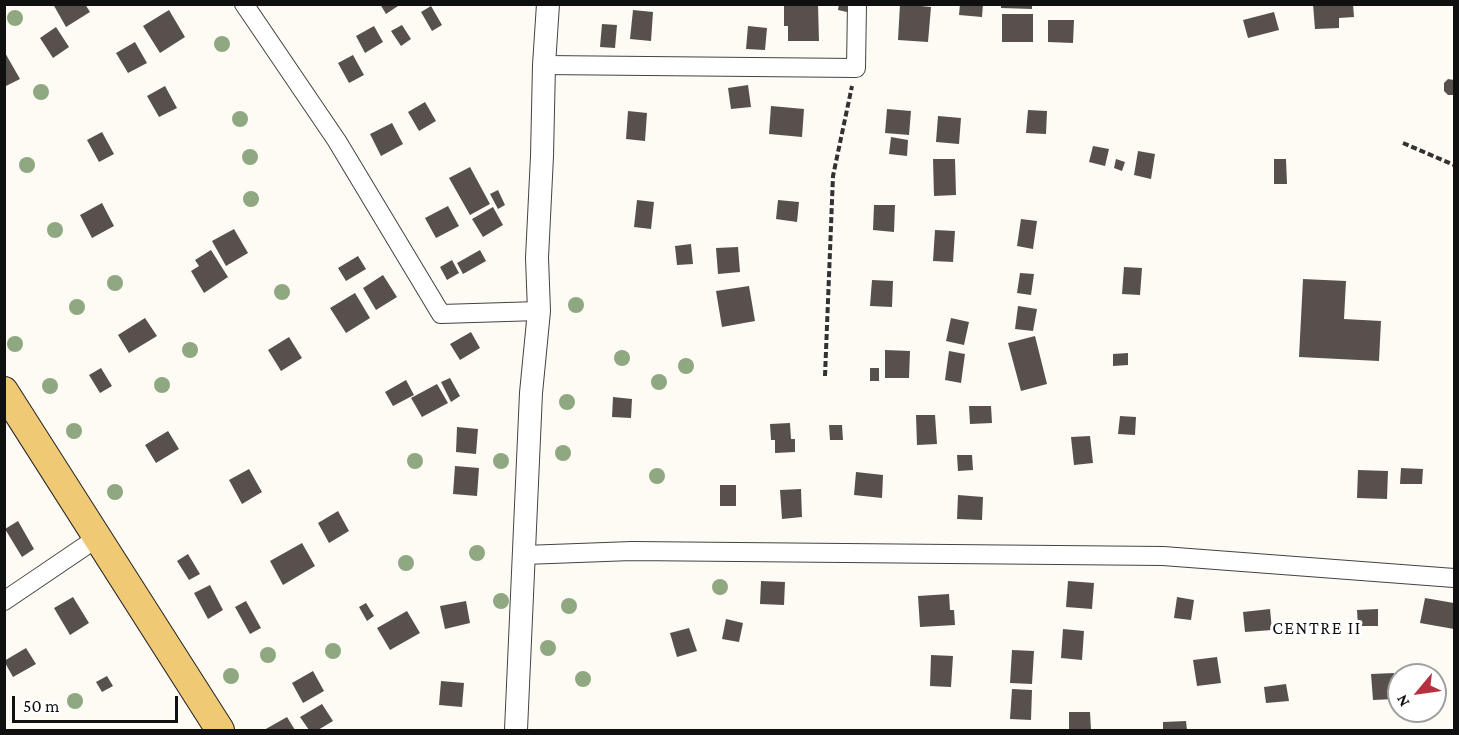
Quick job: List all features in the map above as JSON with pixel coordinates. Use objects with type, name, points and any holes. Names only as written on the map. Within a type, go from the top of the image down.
[{"type":"main road","points":[[4,391],[220,730]]},
{"type":"street","points":[[244,4],[337,141],[441,314],[539,310]]},
{"type":"street","points":[[516,730],[531,393],[539,310],[537,258],[548,4]]},
{"type":"street","points":[[544,65],[856,68],[857,4]]},
{"type":"street","points":[[4,601],[98,538]]},
{"type":"street","points":[[524,555],[644,551],[1163,556],[1455,578]]},
{"type":"path","points":[[825,376],[833,176],[856,68]]},
{"type":"path","points":[[1403,143],[1455,165]]},
{"type":"building","points":[[53,4],[85,4],[90,12],[66,27]]},
{"type":"building","points":[[380,4],[397,4],[398,6],[386,14]]},
{"type":"building","points":[[839,4],[848,4],[847,12],[838,10]]},
{"type":"building","points":[[900,4],[931,7],[928,42],[898,40]]},
{"type":"building","points":[[960,4],[983,4],[982,17],[959,15]]},
{"type":"building","points":[[1001,4],[1032,4],[1032,9],[1001,8]]},
{"type":"building","points":[[1313,4],[1353,4],[1354,17],[1339,18],[1339,28],[1315,29]]},
{"type":"building","points":[[784,5],[818,5],[819,41],[788,41],[788,26],[784,26]]},
{"type":"building","points":[[431,6],[442,25],[432,31],[421,12]]},
{"type":"building","points":[[169,10],[185,37],[160,53],[143,26]]},
{"type":"building","points":[[633,10],[653,12],[651,41],[630,39]]},
{"type":"building","points":[[1274,12],[1279,30],[1248,38],[1243,20]]},
{"type":"building","points":[[1002,14],[1033,14],[1033,42],[1002,42]]},
{"type":"building","points":[[1048,20],[1074,20],[1073,43],[1048,42]]},
{"type":"building","points":[[602,24],[617,25],[615,48],[600,47]]},
{"type":"building","points":[[402,25],[411,39],[401,46],[391,31]]},
{"type":"building","points":[[374,26],[383,42],[365,53],[356,36]]},
{"type":"building","points":[[748,26],[767,28],[765,50],[746,49]]},
{"type":"building","points":[[56,27],[69,47],[53,58],[40,38]]},
{"type":"building","points":[[135,42],[147,63],[128,73],[116,53]]},
{"type":"building","points":[[4,51],[20,79],[4,87]]},
{"type":"building","points":[[353,55],[364,75],[349,83],[338,63]]},
{"type":"building","points":[[1448,79],[1454,80],[1454,95],[1448,95],[1444,91],[1444,83]]},
{"type":"building","points":[[748,85],[751,107],[731,109],[728,88]]},
{"type":"building","points":[[165,86],[177,108],[159,117],[147,96]]},
{"type":"building","points":[[425,102],[436,121],[419,131],[408,112]]},
{"type":"building","points":[[771,106],[804,109],[802,137],[769,134]]},
{"type":"building","points":[[887,109],[911,111],[909,135],[885,133]]},
{"type":"building","points":[[1028,110],[1047,111],[1046,134],[1026,133]]},
{"type":"building","points":[[628,111],[647,113],[645,141],[626,139]]},
{"type":"building","points":[[938,116],[961,118],[959,144],[936,142]]},
{"type":"building","points":[[392,123],[403,144],[381,156],[370,134]]},
{"type":"building","points":[[102,132],[114,154],[99,162],[87,140]]},
{"type":"building","points":[[891,137],[908,140],[907,156],[889,154]]},
{"type":"building","points":[[1093,146],[1109,149],[1105,166],[1089,162]]},
{"type":"building","points":[[1138,151],[1155,154],[1151,179],[1134,175]]},
{"type":"building","points":[[933,159],[955,159],[956,195],[934,196]]},
{"type":"building","points":[[1116,159],[1125,162],[1122,171],[1114,168]]},
{"type":"building","points":[[1274,159],[1286,159],[1287,184],[1274,184]]},
{"type":"building","points":[[470,167],[490,204],[470,215],[449,178]]},
{"type":"building","points":[[498,190],[505,205],[498,209],[490,194]]},
{"type":"building","points":[[637,200],[654,202],[651,229],[634,227]]},
{"type":"building","points":[[778,200],[799,202],[797,222],[776,219]]},
{"type":"building","points":[[102,203],[114,226],[92,238],[80,215]]},
{"type":"building","points":[[874,205],[895,205],[894,232],[873,230]]},
{"type":"building","points":[[448,206],[459,226],[436,238],[425,218]]},
{"type":"building","points":[[493,207],[503,225],[483,237],[472,219]]},
{"type":"building","points":[[1021,219],[1037,221],[1033,249],[1017,246]]},
{"type":"building","points":[[234,229],[248,253],[226,266],[212,241]]},
{"type":"building","points":[[935,230],[955,231],[953,262],[933,261]]},
{"type":"building","points":[[691,244],[693,264],[677,265],[675,246]]},
{"type":"building","points":[[738,247],[740,272],[718,274],[716,248]]},
{"type":"building","points":[[211,250],[228,277],[204,293],[191,271],[199,266],[195,260]]},
{"type":"building","points":[[480,250],[486,261],[463,274],[457,263]]},
{"type":"building","points":[[358,256],[366,269],[346,281],[338,268]]},
{"type":"building","points":[[452,260],[459,273],[447,280],[440,267]]},
{"type":"building","points":[[1124,267],[1142,268],[1140,295],[1122,294]]},
{"type":"building","points":[[1020,273],[1034,274],[1031,295],[1017,293]]},
{"type":"building","points":[[383,275],[397,297],[376,310],[363,288]]},
{"type":"building","points":[[1303,279],[1346,281],[1344,319],[1381,321],[1379,361],[1299,357]]},
{"type":"building","points":[[872,280],[893,281],[892,307],[870,306]]},
{"type":"building","points":[[749,286],[755,321],[722,327],[716,291]]},
{"type":"building","points":[[355,293],[370,318],[346,333],[330,308]]},
{"type":"building","points":[[1018,306],[1037,309],[1033,331],[1015,329]]},
{"type":"building","points":[[145,318],[157,336],[129,353],[118,335]]},
{"type":"building","points":[[951,318],[969,322],[964,345],[946,341]]},
{"type":"building","points":[[471,332],[480,348],[460,360],[450,344]]},
{"type":"building","points":[[1035,336],[1047,384],[1021,391],[1008,343]]},
{"type":"building","points":[[289,337],[302,358],[281,371],[268,350]]},
{"type":"building","points":[[885,350],[910,351],[909,378],[885,378]]},
{"type":"building","points":[[949,351],[965,354],[961,383],[945,380]]},
{"type":"building","points":[[1128,353],[1128,365],[1113,366],[1113,354]]},
{"type":"building","points":[[101,368],[112,386],[100,393],[89,375]]},
{"type":"building","points":[[870,368],[879,368],[879,381],[870,381]]},
{"type":"building","points":[[450,378],[460,396],[451,402],[441,382]]},
{"type":"building","points":[[406,380],[414,395],[393,406],[385,392]]},
{"type":"building","points":[[437,384],[448,403],[422,417],[411,398]]},
{"type":"building","points":[[613,397],[632,399],[631,418],[612,417]]},
{"type":"building","points":[[969,406],[991,406],[992,423],[970,424]]},
{"type":"building","points":[[916,415],[935,415],[937,444],[917,445]]},
{"type":"building","points":[[1120,416],[1136,417],[1135,435],[1118,434]]},
{"type":"building","points":[[790,423],[791,439],[795,439],[795,452],[775,453],[775,440],[771,440],[770,424]]},
{"type":"building","points":[[829,425],[842,425],[843,440],[830,440]]},
{"type":"building","points":[[457,427],[478,429],[476,454],[456,452]]},
{"type":"building","points":[[168,431],[179,449],[156,463],[145,445]]},
{"type":"building","points":[[1090,436],[1093,463],[1074,465],[1071,437]]},
{"type":"building","points":[[957,455],[972,455],[973,470],[958,471]]},
{"type":"building","points":[[455,466],[479,468],[477,496],[453,494]]},
{"type":"building","points":[[1401,468],[1423,469],[1422,484],[1400,484]]},
{"type":"building","points":[[249,469],[262,492],[242,504],[229,480]]},
{"type":"building","points":[[1358,470],[1388,471],[1387,499],[1357,498]]},
{"type":"building","points":[[856,472],[883,475],[882,498],[854,495]]},
{"type":"building","points":[[720,485],[736,485],[736,506],[720,506]]},
{"type":"building","points":[[801,489],[802,517],[782,519],[780,490]]},
{"type":"building","points":[[958,495],[983,497],[982,520],[957,519]]},
{"type":"building","points":[[338,511],[349,531],[329,543],[318,523]]},
{"type":"building","points":[[18,521],[34,549],[22,557],[5,529]]},
{"type":"building","points":[[302,543],[315,566],[283,585],[270,561]]},
{"type":"building","points":[[188,554],[200,574],[189,580],[177,561]]},
{"type":"building","points":[[761,581],[785,582],[784,605],[760,604]]},
{"type":"building","points":[[1068,581],[1094,583],[1092,609],[1066,607]]},
{"type":"building","points":[[210,585],[223,610],[208,619],[194,593]]},
{"type":"building","points":[[949,594],[950,610],[954,610],[955,625],[920,627],[918,596]]},
{"type":"building","points":[[73,597],[89,623],[70,635],[54,608]]},
{"type":"building","points":[[1177,597],[1194,600],[1191,620],[1174,618]]},
{"type":"building","points":[[1425,598],[1454,603],[1454,629],[1420,623]]},
{"type":"building","points":[[246,601],[261,628],[250,634],[235,607]]},
{"type":"building","points":[[466,601],[470,623],[445,629],[440,606]]},
{"type":"building","points":[[366,603],[374,616],[367,621],[359,607]]},
{"type":"building","points":[[1270,609],[1272,630],[1245,632],[1243,612]]},
{"type":"building","points":[[1378,609],[1378,626],[1358,626],[1357,610]]},
{"type":"building","points":[[407,611],[420,633],[390,650],[377,628]]},
{"type":"building","points":[[726,619],[743,623],[739,642],[722,639]]},
{"type":"building","points":[[689,628],[697,651],[677,657],[670,633]]},
{"type":"building","points":[[1063,629],[1084,631],[1082,660],[1061,658]]},
{"type":"building","points":[[26,648],[36,664],[13,677],[4,661]]},
{"type":"building","points":[[1012,650],[1034,651],[1032,684],[1010,683]]},
{"type":"building","points":[[931,655],[953,656],[951,687],[930,686]]},
{"type":"building","points":[[1217,657],[1221,683],[1197,686],[1193,660]]},
{"type":"building","points":[[313,671],[324,691],[303,703],[292,683]]},
{"type":"building","points":[[1387,673],[1387,699],[1373,700],[1371,674]]},
{"type":"building","points":[[107,676],[113,686],[102,692],[96,682]]},
{"type":"building","points":[[441,681],[464,683],[462,707],[439,705]]},
{"type":"building","points":[[1286,684],[1289,701],[1266,703],[1264,687]]},
{"type":"building","points":[[1012,689],[1032,690],[1031,720],[1010,719]]},
{"type":"building","points":[[322,704],[333,721],[318,730],[309,730],[300,717]]},
{"type":"building","points":[[1069,712],[1090,712],[1091,730],[1069,730]]},
{"type":"building","points":[[287,717],[295,730],[264,730]]},
{"type":"building","points":[[1186,721],[1187,730],[1163,730],[1163,722]]},
{"type":"district","name":"CENTRE II","points":[[1317,628]]}]
